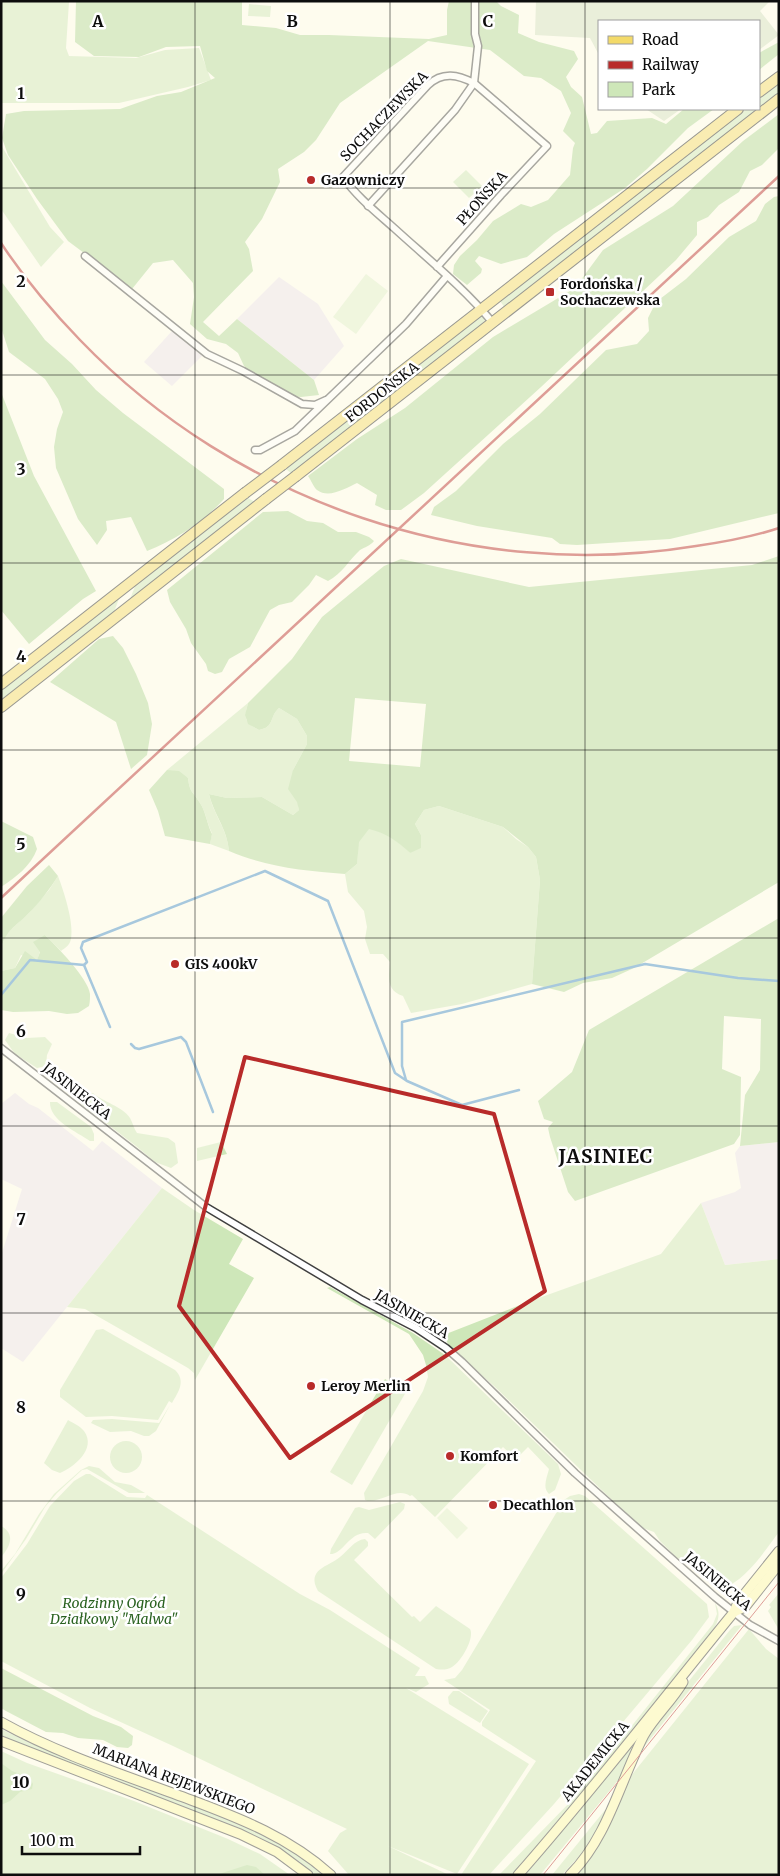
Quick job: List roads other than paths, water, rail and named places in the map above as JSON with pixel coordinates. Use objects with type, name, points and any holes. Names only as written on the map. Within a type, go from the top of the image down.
[{"type":"main road","points":[[760,91],[779,77]]},
{"type":"main road","name":"FORDOŃSKA","points":[[1,707],[779,99]]},
{"type":"main road","name":"FORDOŃSKA","points":[[1,684],[737,110]]},
{"type":"street","points":[[368,206],[455,110],[474,83],[478,46],[475,34],[475,1]]},
{"type":"street","name":"SOCHACZEWSKA","points":[[474,83],[453,75],[434,80],[342,177],[368,206],[447,276],[482,309],[493,323]]},
{"type":"street","name":"PŁOŃSKA","points":[[437,267],[547,146],[474,83]]},
{"type":"street","points":[[85,256],[206,354],[243,371],[302,404],[315,405],[326,400]]},
{"type":"street","points":[[255,450],[260,450],[295,431],[406,324],[447,276]]},
{"type":"street","name":"JASINIECKA","points":[[1,1048],[206,1207],[362,1300],[416,1328],[446,1348],[467,1366],[575,1472],[734,1612],[754,1627],[779,1641]]},
{"type":"street","points":[[734,1612],[738,1602],[779,1551]]},
{"type":"street","points":[[734,1612],[745,1607],[779,1564]]},
{"type":"street","name":"AKADEMICKA","points":[[518,1875],[612,1764],[734,1612]]},
{"type":"street","name":"AKADEMICKA","points":[[570,1875],[592,1848],[645,1735],[676,1693],[692,1663]]},
{"type":"street","name":"MARIANA REJEWSKIEGO","points":[[1,1722],[53,1748],[254,1824],[289,1843],[331,1875]]},
{"type":"street","name":"MARIANA REJEWSKIEGO","points":[[1,1741],[25,1752],[240,1834],[276,1852],[308,1875]]},
{"type":"waterway","points":[[1,995],[30,960],[84,965],[87,962],[81,948],[83,942],[265,871],[328,901],[395,1073],[407,1081],[462,1105],[519,1090]]},
{"type":"waterway","points":[[406,1080],[402,1066],[402,1022],[645,964],[738,978],[779,981]]},
{"type":"waterway","points":[[84,965],[110,1027]]},
{"type":"waterway","points":[[131,1044],[139,1049],[181,1037],[186,1042],[213,1112]]},
{"type":"tram line","points":[[543,1875],[779,1582]]},
{"type":"railway","points":[[1,898],[779,176]]},
{"type":"railway","points":[[1,243],[28,281],[69,329],[142,397],[211,446],[285,487],[362,518],[444,540],[527,552],[611,554],[696,546],[748,537],[779,528]]},
{"type":"place","name":"Gazowniczy","points":[[311,180]]},
{"type":"place","name":"Fordońska / Sochaczewska","points":[[550,292]]},
{"type":"place","name":"GIS 400kV","points":[[175,964]]},
{"type":"place","name":"Leroy Merlin","points":[[311,1386]]},
{"type":"place","name":"Komfort","points":[[450,1456]]},
{"type":"place","name":"Decathlon","points":[[493,1505]]},
{"type":"district","name":"JASINIEC","points":[[606,1156]]},
{"type":"park label","name":"Rodzinny Ogród Działkowy \"Malwa\"","points":[[114,1612]]}]
